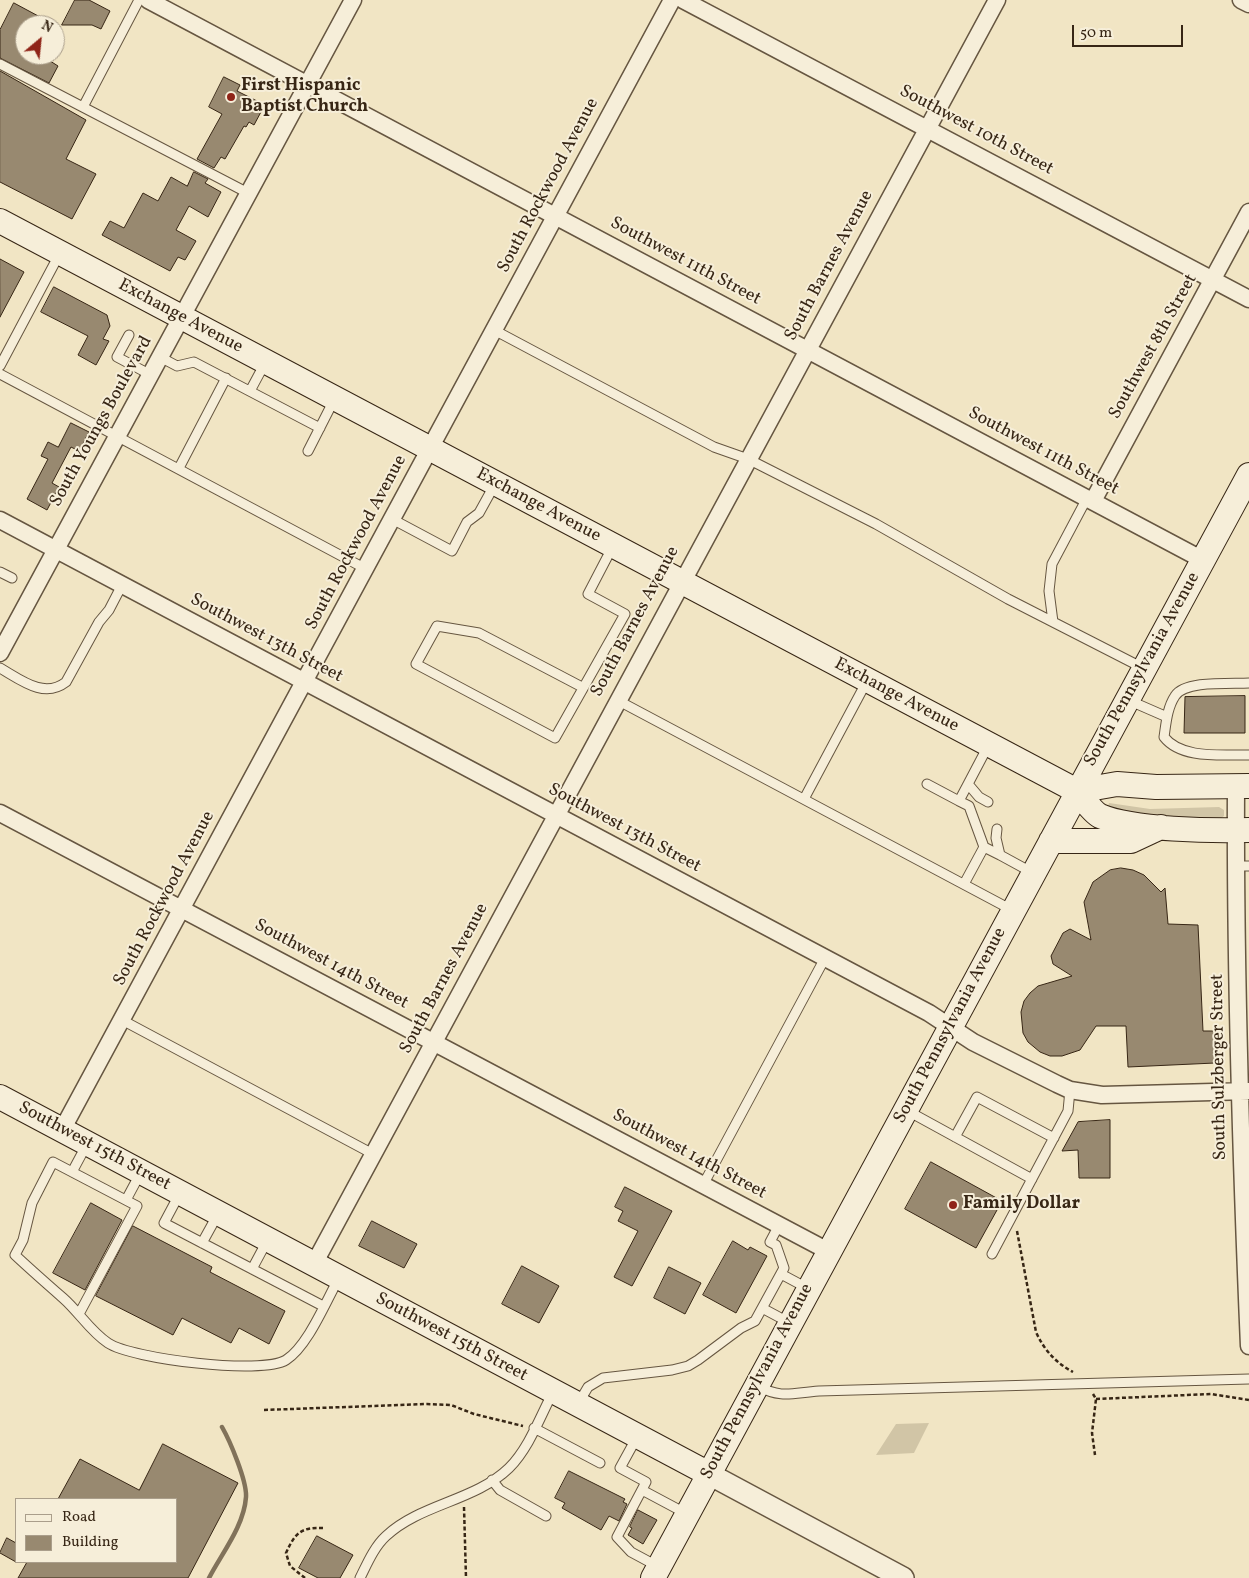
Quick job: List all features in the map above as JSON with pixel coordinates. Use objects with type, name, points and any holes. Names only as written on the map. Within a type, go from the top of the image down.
[{"type":"main road","name":"Exchange Avenue","points":[[0,221],[1076,791],[1099,815],[1161,827],[1242,830]]},
{"type":"main road","name":"South Pennsylvania Avenue","points":[[656,1573],[1014,911],[1076,791],[1249,475]]},
{"type":"main road","points":[[1076,791],[1117,784],[1156,787],[1242,786]]},
{"type":"main road","points":[[1050,841],[1131,841],[1161,827]]},
{"type":"main road","name":"Southwest 15th Street","points":[[0,1097],[708,1474]]},
{"type":"street","name":"Southwest 11th Street","points":[[148,0],[1203,560]]},
{"type":"street","name":"South Youngs Boulevard","points":[[0,653],[353,0]]},
{"type":"street","name":"South Rockwood Avenue","points":[[62,1130],[672,0]]},
{"type":"street","name":"Southwest 10th Street","points":[[683,0],[1249,299]]},
{"type":"street","name":"South Barnes Avenue","points":[[314,1264],[616,700],[997,0]]},
{"type":"street","points":[[1241,0],[1249,4]]},
{"type":"street","name":"Southwest 8th Street","points":[[1090,500],[1249,212]]},
{"type":"street","name":"Southwest 13th Street","points":[[0,520],[929,1013],[978,1044],[1070,1090],[1102,1095],[1245,1091]]},
{"type":"street","name":"South Sulzberger Street","points":[[1242,786],[1249,1346]]},
{"type":"street","name":"Southwest 14th Street","points":[[0,814],[828,1252]]},
{"type":"street","name":"Southwest 15th Street","points":[[708,1474],[903,1578]]},
{"type":"lane","points":[[82,107],[139,0]]},
{"type":"lane","points":[[0,64],[248,194]]},
{"type":"lane","points":[[0,366],[60,253]]},
{"type":"lane","points":[[494,330],[714,447],[748,459],[876,524],[1053,622],[1143,668]]},
{"type":"lane","points":[[129,335],[117,357],[151,375]]},
{"type":"lane","points":[[160,357],[177,366],[194,362],[320,428]]},
{"type":"lane","points":[[250,391],[265,362]]},
{"type":"lane","points":[[0,374],[366,569]]},
{"type":"lane","points":[[179,468],[226,378]]},
{"type":"lane","points":[[308,451],[335,399]]},
{"type":"lane","points":[[392,519],[452,550],[468,522],[479,513],[495,484]]},
{"type":"lane","points":[[1053,622],[1048,591],[1052,564],[1090,500]]},
{"type":"lane","points":[[582,687],[479,633],[437,626],[416,664],[555,738],[582,687],[599,664],[625,614],[588,594],[613,546]]},
{"type":"lane","points":[[0,572],[12,578]]},
{"type":"lane","points":[[0,668],[40,688],[51,691],[58,689],[66,682],[122,585]]},
{"type":"lane","points":[[804,799],[867,681]]},
{"type":"lane","points":[[1249,683],[1194,685],[1175,695],[1167,717],[1164,737],[1170,745],[1184,752],[1249,755]]},
{"type":"lane","points":[[1126,699],[1167,717]]},
{"type":"lane","points":[[616,700],[1014,911]]},
{"type":"lane","points":[[959,801],[988,746]]},
{"type":"lane","points":[[927,784],[969,806],[984,847],[1034,873]]},
{"type":"lane","points":[[968,784],[979,801],[988,802]]},
{"type":"lane","points":[[994,833],[1000,856]]},
{"type":"lane","points":[[964,884],[984,847]]},
{"type":"lane","points":[[703,1185],[825,958]]},
{"type":"lane","points":[[122,1020],[373,1154]]},
{"type":"lane","points":[[992,1254],[1068,1111],[1070,1090]]},
{"type":"lane","points":[[956,1138],[976,1097],[1054,1138]]},
{"type":"lane","points":[[906,1110],[1032,1180]]},
{"type":"lane","points":[[72,1172],[87,1144]]},
{"type":"lane","points":[[79,1314],[137,1206],[53,1162],[32,1203],[23,1240],[15,1255],[79,1314],[90,1328],[109,1344],[123,1350],[202,1363],[254,1367],[275,1365],[287,1360],[308,1335],[339,1278]]},
{"type":"lane","points":[[126,1200],[141,1172]]},
{"type":"lane","points":[[180,1193],[164,1222],[323,1306]]},
{"type":"lane","points":[[202,1243],[218,1214]]},
{"type":"lane","points":[[578,1405],[588,1387],[603,1378],[688,1366],[741,1328],[755,1321],[784,1268],[776,1245],[770,1242],[779,1225]]},
{"type":"lane","points":[[252,1269],[268,1240]]},
{"type":"lane","points":[[781,1274],[809,1289]]},
{"type":"lane","points":[[762,1308],[790,1323]]},
{"type":"lane","points":[[756,1386],[777,1395],[785,1396],[819,1391],[1249,1379]]},
{"type":"lane","points":[[360,1578],[384,1537],[400,1525],[492,1480],[508,1468],[522,1451],[554,1392]]},
{"type":"lane","points":[[534,1428],[600,1464]]},
{"type":"lane","points":[[637,1436],[620,1468],[646,1482],[617,1537],[631,1552],[656,1573]]},
{"type":"lane","points":[[492,1480],[500,1490],[546,1516]]},
{"type":"lane","points":[[642,1490],[687,1514]]},
{"type":"path","points":[[1008,1225],[1017,1230],[1036,1332],[1042,1345],[1052,1358],[1082,1377],[1096,1400],[1092,1433],[1096,1455]]},
{"type":"path","points":[[1096,1400],[1211,1394],[1249,1400]]},
{"type":"path","points":[[264,1410],[451,1405],[509,1424],[534,1428]]},
{"type":"path","points":[[461,1496],[464,1510],[466,1578]]},
{"type":"path","points":[[305,1578],[290,1566],[286,1553],[300,1531],[307,1527],[323,1528]]},
{"type":"shaded area","points":[[1109,803],[1150,809],[1219,807],[1224,810],[1224,816],[1220,819],[1178,819],[1149,816],[1121,811],[1108,806]]},
{"type":"shaded area","points":[[929,1423],[914,1453],[876,1455],[896,1424]]},
{"type":"building","points":[[75,0],[89,0],[110,11],[101,29],[92,25],[65,25],[65,19]]},
{"type":"building","points":[[14,3],[36,15],[15,15],[15,65],[56,65],[58,66],[49,83],[0,58],[0,30]]},
{"type":"building","points":[[0,71],[86,120],[66,159],[96,174],[72,219],[0,182]]},
{"type":"building","points":[[224,77],[240,85],[237,91],[259,102],[256,107],[262,110],[254,125],[249,122],[246,127],[244,126],[225,159],[221,157],[214,168],[197,159],[222,114],[209,107]]},
{"type":"building","points":[[194,172],[208,179],[205,183],[221,192],[208,217],[189,206],[176,230],[196,241],[185,260],[178,257],[170,271],[102,235],[110,221],[124,228],[143,193],[158,201],[171,177],[187,186]]},
{"type":"building","points":[[0,259],[24,272],[0,317]]},
{"type":"building","points":[[54,287],[107,315],[110,326],[103,339],[109,341],[96,365],[78,355],[88,336],[41,312]]},
{"type":"building","points":[[71,423],[89,432],[79,451],[71,447],[52,483],[59,487],[47,510],[27,499],[48,459],[41,456],[48,442],[58,447]]},
{"type":"building","points":[[1245,696],[1245,733],[1184,733],[1185,697]]},
{"type":"building","points":[[1121,868],[1133,870],[1144,875],[1161,892],[1165,888],[1168,924],[1198,925],[1203,1031],[1215,1031],[1215,1063],[1128,1067],[1126,1026],[1096,1026],[1080,1050],[1062,1056],[1050,1056],[1040,1052],[1028,1042],[1023,1033],[1021,1012],[1024,1001],[1030,993],[1038,986],[1072,976],[1053,964],[1051,956],[1063,933],[1070,929],[1091,940],[1084,902],[1093,882],[1110,870]]},
{"type":"building","points":[[1110,1120],[1110,1178],[1079,1178],[1078,1150],[1062,1151],[1078,1122]]},
{"type":"building","name":"Family Dollar","points":[[931,1162],[1002,1201],[976,1248],[905,1209]]},
{"type":"building","points":[[625,1187],[672,1211],[632,1286],[614,1277],[638,1231],[618,1221],[623,1211],[615,1207]]},
{"type":"building","points":[[91,1203],[122,1220],[85,1290],[53,1273]]},
{"type":"building","points":[[372,1221],[417,1244],[404,1268],[359,1246]]},
{"type":"building","points":[[133,1226],[212,1267],[210,1272],[285,1311],[269,1344],[239,1328],[231,1343],[182,1318],[173,1335],[96,1296]]},
{"type":"building","points":[[733,1241],[748,1250],[750,1247],[767,1256],[736,1313],[703,1295]]},
{"type":"building","points":[[522,1266],[559,1286],[539,1323],[502,1304]]},
{"type":"building","points":[[669,1267],[701,1283],[685,1314],[654,1298]]},
{"type":"building","points":[[163,1444],[238,1483],[188,1578],[18,1578],[26,1563],[178,1563],[178,1498],[59,1498],[80,1459],[139,1490]]},
{"type":"building","points":[[569,1471],[625,1499],[623,1502],[627,1504],[619,1521],[609,1516],[601,1530],[562,1508],[565,1503],[555,1498]]},
{"type":"building","points":[[638,1510],[657,1520],[643,1544],[628,1535]]},
{"type":"building","points":[[317,1536],[353,1555],[340,1578],[318,1578],[299,1568]]},
{"type":"building","points":[[7,1538],[15,1542],[15,1561],[0,1553]]},
{"type":"waterway","points":[[209,1578],[237,1529],[246,1497],[241,1472],[222,1427]]},
{"type":"place","name":"First Hispanic Baptist Church","points":[[231,97]]},
{"type":"place","name":"Family Dollar","points":[[953,1205]]}]
